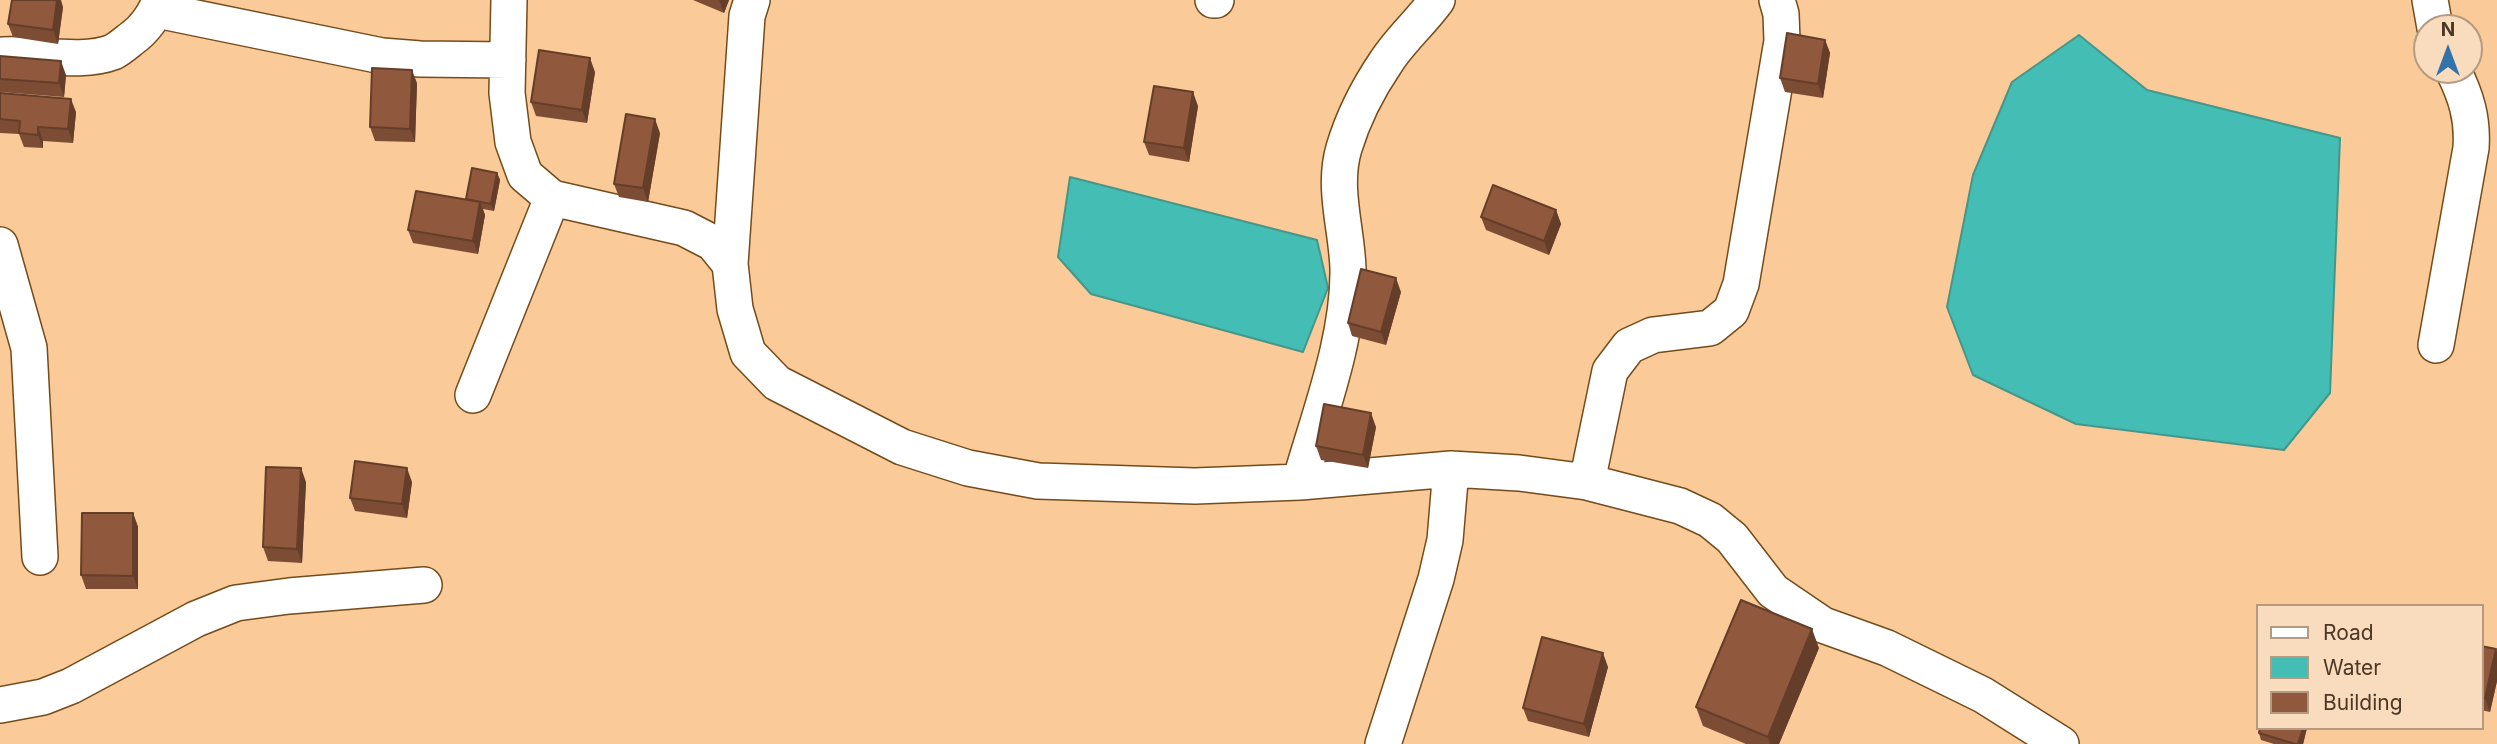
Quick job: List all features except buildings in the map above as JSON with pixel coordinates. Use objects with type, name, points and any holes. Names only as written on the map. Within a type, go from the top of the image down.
[{"type":"street","points":[[509,0],[507,93],[513,142],[525,175],[552,198],[684,228],[713,243],[730,264]]},
{"type":"street","points":[[752,0],[747,16],[730,264],[735,309],[748,353],[777,383],[902,447],[968,468],[1038,481],[1195,485],[1300,482],[1451,469],[1518,472],[1587,482],[1680,506],[1710,520],[1732,538],[1773,590],[1823,625],[1887,648],[1983,695],[2061,744]]},
{"type":"street","points":[[1300,482],[1338,350],[1345,309],[1348,269],[1339,188],[1343,149],[1357,113],[1386,60],[1437,0]]},
{"type":"street","points":[[1587,482],[1610,371],[1629,346],[1653,335],[1710,328],[1731,311],[1741,284],[1782,41],[1781,14],[1777,0]]},
{"type":"street","points":[[0,59],[3,55],[21,54],[76,58],[113,51],[139,33],[158,5],[382,56],[508,60]]},
{"type":"street","points":[[2436,345],[2471,148],[2470,109],[2458,84]]},
{"type":"street","points":[[473,395],[552,198]]},
{"type":"street","points":[[0,245],[29,348],[40,557]]},
{"type":"street","points":[[1383,744],[1436,579],[1444,540],[1451,469]]},
{"type":"street","points":[[0,705],[43,697],[71,686],[196,619],[236,603],[424,585]]},
{"type":"water","points":[[2079,35],[2147,90],[2340,138],[2330,393],[2284,450],[2076,424],[1973,375],[1947,307],[1973,175],[2012,82]]},
{"type":"water","points":[[1070,177],[1317,240],[1328,288],[1303,352],[1091,294],[1058,257]]}]
